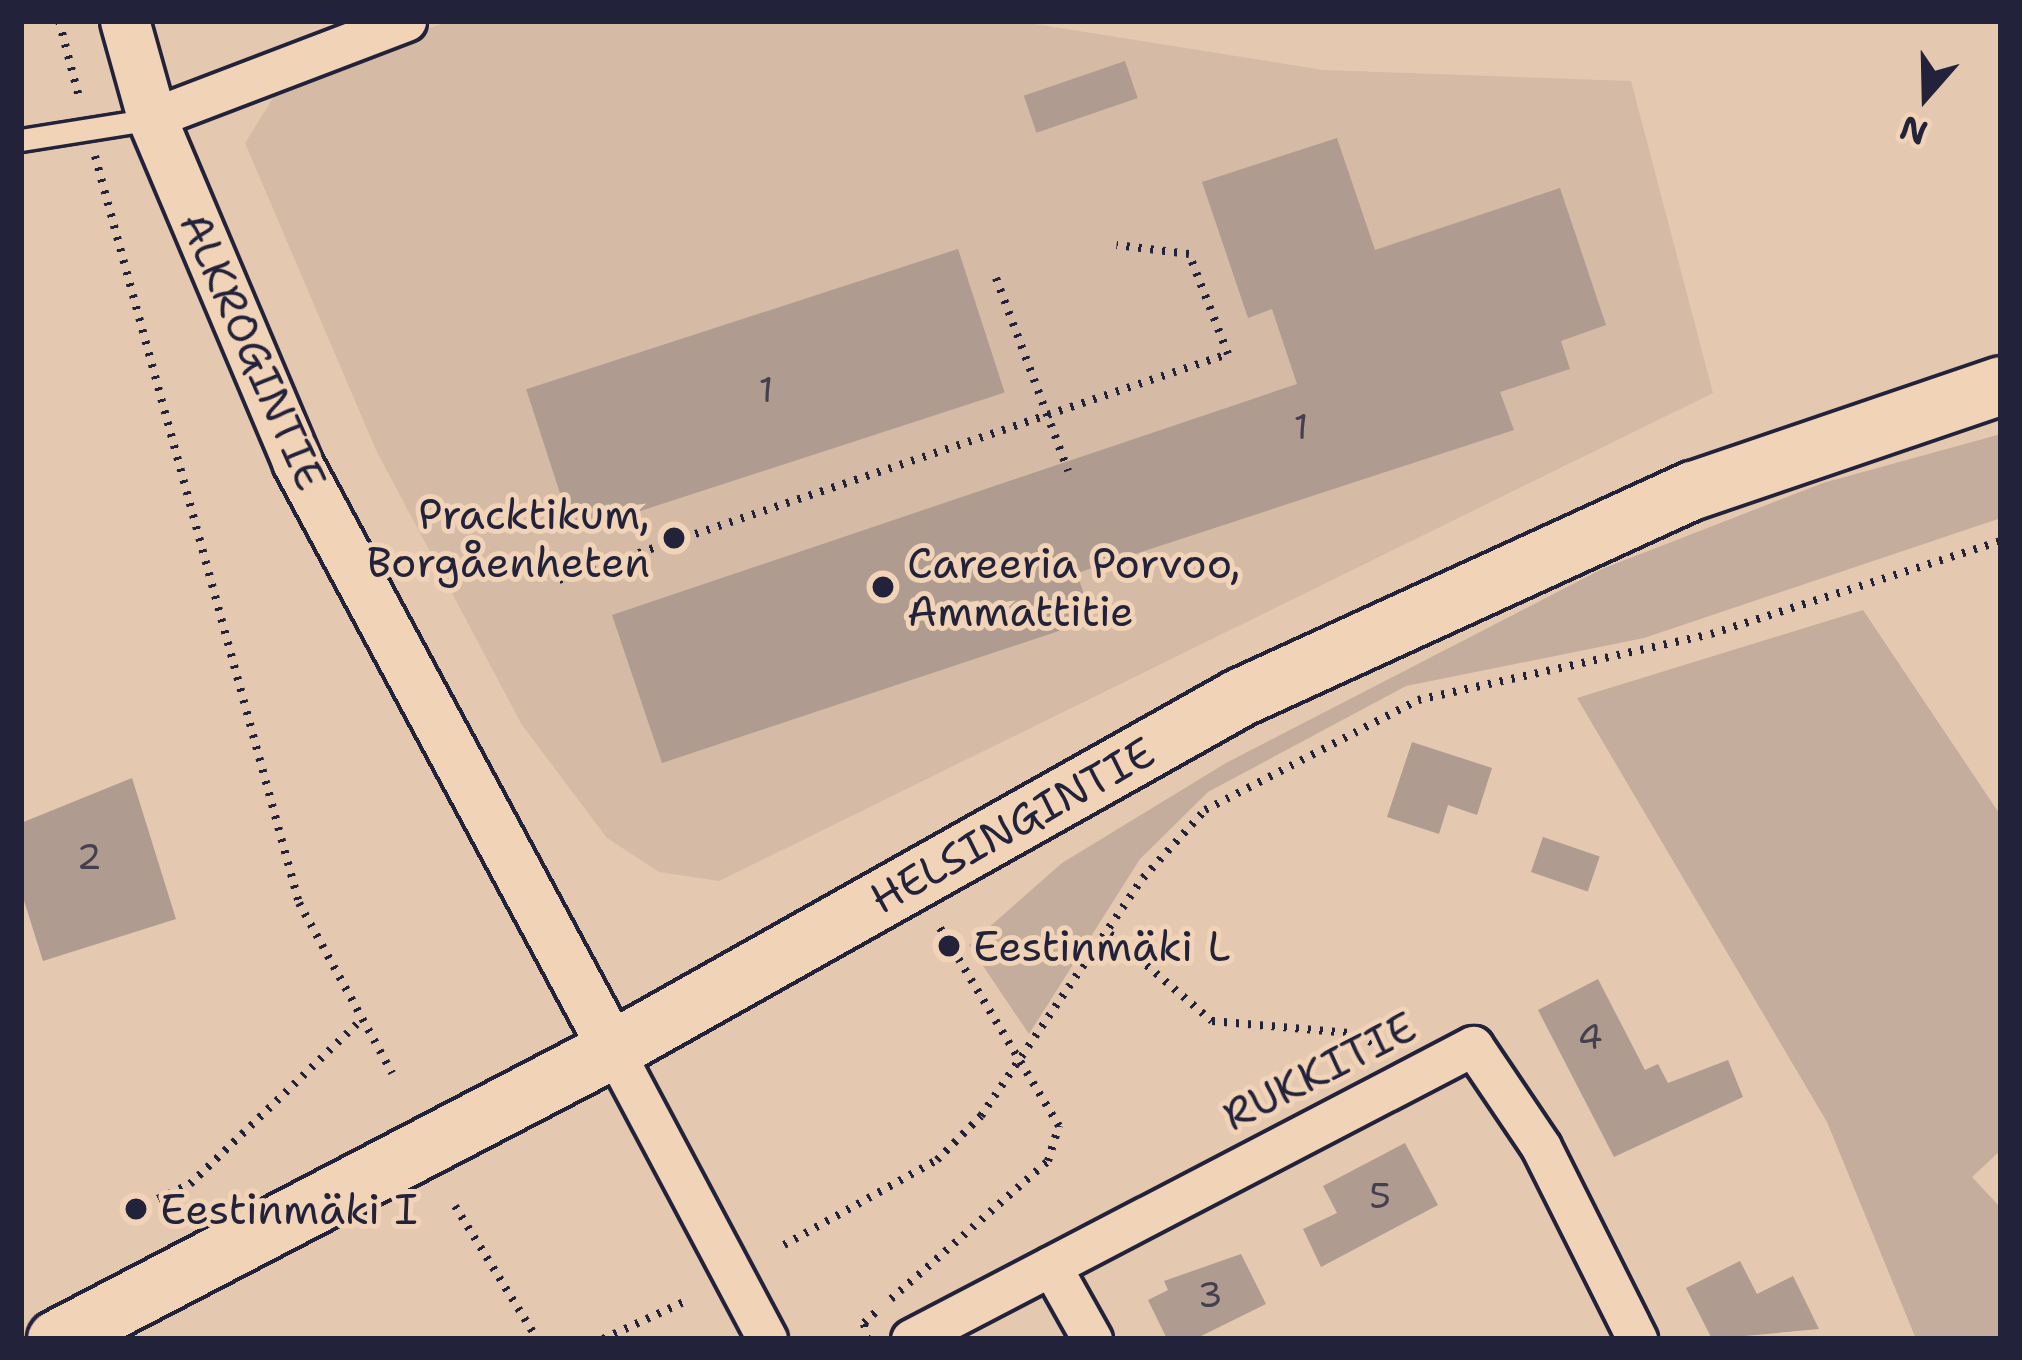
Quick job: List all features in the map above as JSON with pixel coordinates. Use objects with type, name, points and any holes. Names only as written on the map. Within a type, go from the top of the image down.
[{"type":"main road","name":"HELSINGINTIE","points":[[56,1339],[614,1049],[1240,697],[1693,490],[2001,385]]},
{"type":"street","name":"ALKROGINTIE","points":[[125,21],[152,118],[297,462],[614,1049]]},
{"type":"street","points":[[152,118],[406,21]]},
{"type":"street","name":"RUKKITIE","points":[[911,1339],[1473,1046],[1541,1148],[1636,1339]]},
{"type":"street","points":[[614,1049],[767,1339]]},
{"type":"street","points":[[1051,1267],[1091,1339]]},
{"type":"lane","points":[[21,140],[152,118]]},
{"type":"path","points":[[59,21],[299,903],[392,1073]]},
{"type":"path","points":[[560,580],[1048,419],[1228,354],[1189,254],[1117,245]]},
{"type":"path","points":[[996,278],[1068,471]]},
{"type":"path","points":[[784,1245],[937,1160],[1029,1060],[1173,838],[1205,810],[1418,700],[1711,634],[2001,541]]},
{"type":"path","points":[[867,1339],[864,1323],[1048,1162],[1059,1126],[1029,1060],[915,880]]},
{"type":"path","points":[[1110,934],[1212,1022],[1360,1034],[1412,1076]]},
{"type":"path","points":[[136,1210],[190,1184],[363,1018]]},
{"type":"path","points":[[454,1206],[537,1339]]},
{"type":"path","points":[[603,1339],[684,1302]]},
{"type":"shaded area","name":"Careeria Porvoo, Ammattitie","points":[[449,21],[1016,21],[1323,70],[1631,81],[1713,393],[719,881],[659,872],[607,838],[522,725],[376,450],[245,143],[283,82]]},
{"type":"shaded area","points":[[2001,434],[2001,518],[1644,638],[1406,686],[1208,792],[1140,859],[1029,1034],[969,945],[1062,863],[1226,763],[1602,569],[1823,483]]},
{"type":"shaded area","points":[[1863,610],[2001,816],[2001,1150],[1972,1177],[2001,1208],[2001,1339],[1916,1339],[1827,1122],[1577,698]]},
{"type":"building","points":[[1125,61],[1138,98],[1037,133],[1024,96]]},
{"type":"building","points":[[1337,138],[1375,250],[1560,188],[1606,325],[1561,341],[1570,369],[1500,392],[1514,430],[1077,573],[1092,620],[662,763],[612,615],[1297,384],[1272,309],[1248,318],[1202,182]]},
{"type":"building","points":[[958,249],[1005,393],[573,533],[526,389]]},
{"type":"building","points":[[1412,742],[1492,768],[1477,815],[1448,805],[1439,834],[1387,817]]},
{"type":"building","points":[[132,778],[176,919],[43,961],[21,891],[21,823]]},
{"type":"building","points":[[1543,837],[1600,857],[1588,892],[1531,872]]},
{"type":"building","points":[[1598,979],[1645,1070],[1658,1064],[1668,1083],[1728,1060],[1743,1097],[1614,1157],[1538,1010]]},
{"type":"building","points":[[1405,1143],[1438,1205],[1321,1267],[1303,1229],[1337,1213],[1323,1186]]},
{"type":"building","points":[[1241,1254],[1266,1304],[1195,1339],[1167,1339],[1148,1300],[1168,1290],[1164,1281]]},
{"type":"building","points":[[1740,1261],[1757,1294],[1793,1276],[1819,1329],[1712,1339],[1686,1288]]},
{"type":"place","name":"Pracktikum, Borgåenheten","points":[[674,538]]},
{"type":"place","name":"Careeria Porvoo, Ammattitie","points":[[883,587]]},
{"type":"place","name":"Eestinmäki L","points":[[949,946]]},
{"type":"place","name":"Eestinmäki I","points":[[136,1209]]}]
